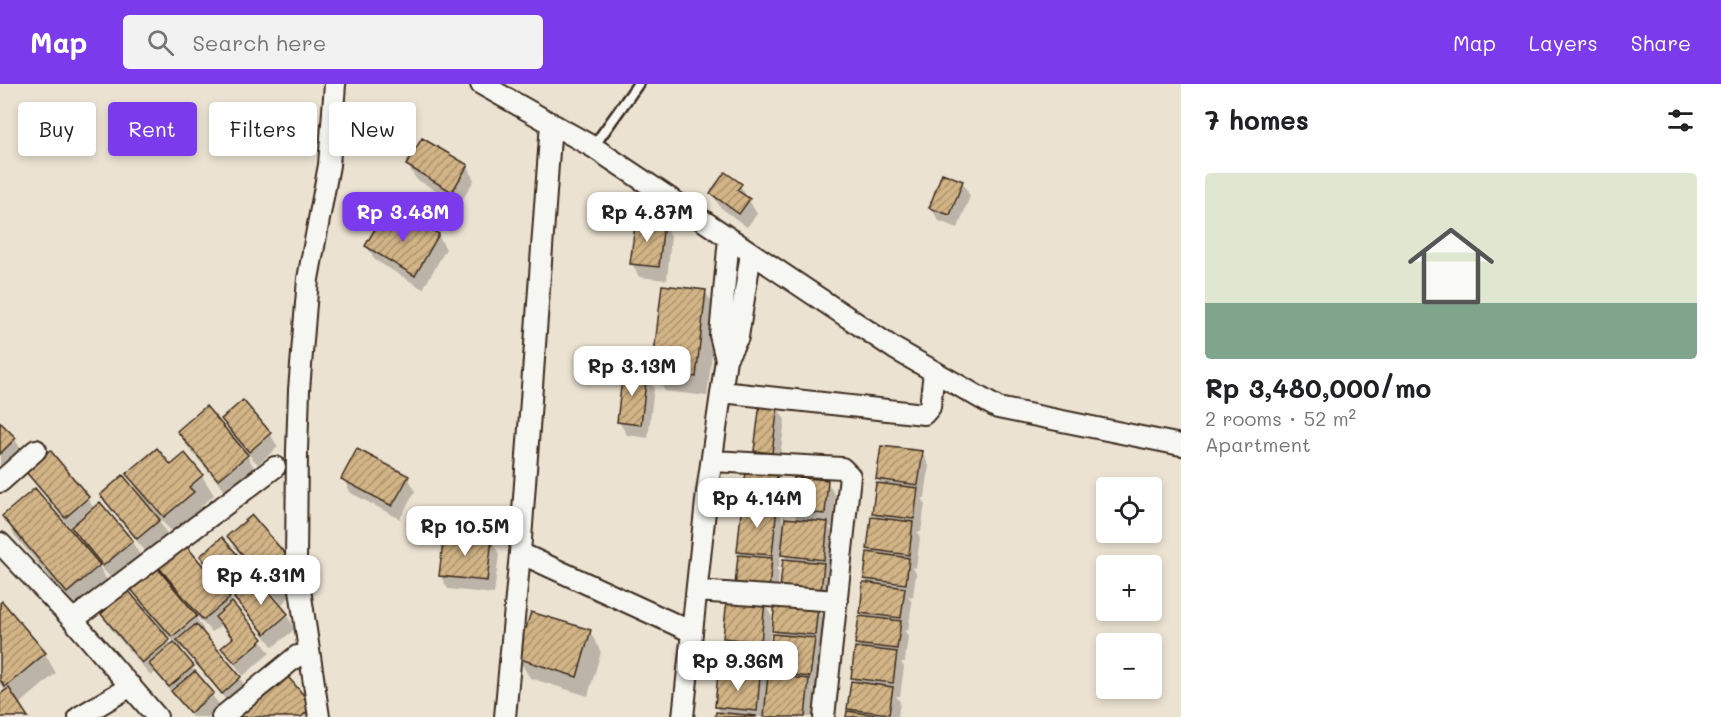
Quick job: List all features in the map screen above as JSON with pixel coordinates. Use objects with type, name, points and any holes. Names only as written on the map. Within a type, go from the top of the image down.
[{"type":"street","points":[[319,717],[296,563],[298,414],[308,279],[329,165],[335,84]]},
{"type":"street","points":[[481,84],[593,147],[895,349],[998,408],[1181,445]]},
{"type":"street","points":[[505,717],[520,553],[550,123]]},
{"type":"street","points":[[683,717],[707,492],[726,359],[720,335],[729,238]]},
{"type":"street","points":[[726,359],[738,337],[751,253]]},
{"type":"street","points":[[722,392],[924,414],[930,407],[934,372]]},
{"type":"street","points":[[0,482],[36,450]]},
{"type":"street","points":[[713,460],[842,468],[850,476],[824,717]]},
{"type":"street","points":[[73,620],[275,466]]},
{"type":"street","points":[[0,543],[73,620],[157,717]]},
{"type":"street","points":[[520,553],[692,632]]},
{"type":"street","points":[[697,591],[837,601]]},
{"type":"street","points":[[222,717],[297,656]]},
{"type":"street","points":[[79,717],[131,686]]},
{"type":"lane","points":[[593,147],[638,84]]},
{"type":"building","points":[[422,138],[468,165],[452,192],[406,165],[411,156],[416,156],[416,148]]},
{"type":"building","points":[[725,172],[742,184],[737,190],[750,199],[739,214],[710,193]]},
{"type":"building","points":[[942,173],[963,181],[950,215],[929,208]]},
{"type":"building","points":[[383,215],[406,229],[412,218],[439,234],[415,276],[365,246]]},
{"type":"building","points":[[636,218],[664,222],[659,267],[630,264]]},
{"type":"building","points":[[662,285],[706,290],[696,377],[652,371]]},
{"type":"building","points":[[623,370],[647,373],[641,425],[617,422]]},
{"type":"building","points":[[243,400],[271,433],[249,452],[221,419]]},
{"type":"building","points":[[760,403],[778,405],[772,453],[754,451]]},
{"type":"building","points":[[206,406],[248,455],[218,480],[177,431]]},
{"type":"building","points":[[0,422],[16,438],[0,454]]},
{"type":"building","points":[[881,446],[923,451],[918,485],[876,479]]},
{"type":"building","points":[[157,448],[171,465],[185,453],[203,475],[189,487],[194,492],[164,517],[126,474]]},
{"type":"building","points":[[357,449],[409,476],[392,506],[341,479]]},
{"type":"building","points":[[50,450],[89,497],[65,518],[26,472]]},
{"type":"building","points":[[746,471],[777,475],[775,502],[743,499]]},
{"type":"building","points":[[123,475],[160,520],[137,539],[100,495]]},
{"type":"building","points":[[794,477],[828,480],[825,514],[791,511]]},
{"type":"building","points":[[876,483],[918,488],[914,519],[872,514]]},
{"type":"building","points":[[35,488],[100,565],[67,593],[2,516]]},
{"type":"building","points":[[100,502],[133,541],[103,566],[71,527]]},
{"type":"building","points":[[742,503],[777,507],[772,555],[737,552]]},
{"type":"building","points":[[252,515],[293,563],[281,573],[287,580],[273,591],[227,536]]},
{"type":"building","points":[[871,517],[913,522],[909,555],[867,549]]},
{"type":"building","points":[[785,518],[828,522],[824,560],[781,555]]},
{"type":"building","points":[[444,533],[492,539],[487,581],[439,576]]},
{"type":"building","points":[[222,537],[255,575],[240,587],[224,568],[215,575],[200,556]]},
{"type":"building","points":[[183,542],[230,598],[203,620],[156,564]]},
{"type":"building","points":[[867,552],[909,558],[906,584],[864,579]]},
{"type":"building","points":[[738,555],[772,558],[769,590],[735,586]]},
{"type":"building","points":[[783,559],[824,563],[821,592],[780,588]]},
{"type":"building","points":[[155,565],[197,616],[172,637],[129,587]]},
{"type":"building","points":[[258,578],[288,614],[265,634],[234,598]]},
{"type":"building","points":[[863,582],[905,588],[901,618],[860,613]]},
{"type":"building","points":[[128,590],[170,640],[142,663],[101,614]]},
{"type":"building","points":[[727,598],[765,602],[761,642],[723,638]]},
{"type":"building","points":[[2,601],[46,653],[5,687],[0,680],[0,603]]},
{"type":"building","points":[[232,602],[263,639],[235,663],[221,648],[233,638],[215,617]]},
{"type":"building","points":[[775,602],[818,606],[815,635],[772,631]]},
{"type":"building","points":[[531,612],[591,630],[577,677],[517,658],[518,625],[526,628]]},
{"type":"building","points":[[859,616],[901,621],[897,649],[855,644]]},
{"type":"building","points":[[196,624],[241,677],[222,694],[177,640]]},
{"type":"building","points":[[772,634],[815,638],[810,677],[769,672]]},
{"type":"building","points":[[174,642],[194,666],[169,687],[149,664]]},
{"type":"building","points":[[723,642],[763,646],[760,673],[721,669]]},
{"type":"building","points":[[855,647],[897,652],[893,683],[851,678]]},
{"type":"building","points":[[195,671],[214,693],[190,713],[171,691]]},
{"type":"building","points":[[283,671],[313,706],[301,717],[228,717]]},
{"type":"building","points":[[718,672],[760,676],[757,711],[715,707]]},
{"type":"building","points":[[768,675],[809,679],[805,717],[764,717]]},
{"type":"building","points":[[851,681],[893,687],[889,714],[847,709]]},
{"type":"building","points":[[9,688],[28,717],[0,717],[0,694]]},
{"type":"building","points":[[847,711],[889,717],[846,717]]},
{"type":"building","points":[[716,712],[756,716],[756,717],[715,717]]}]
